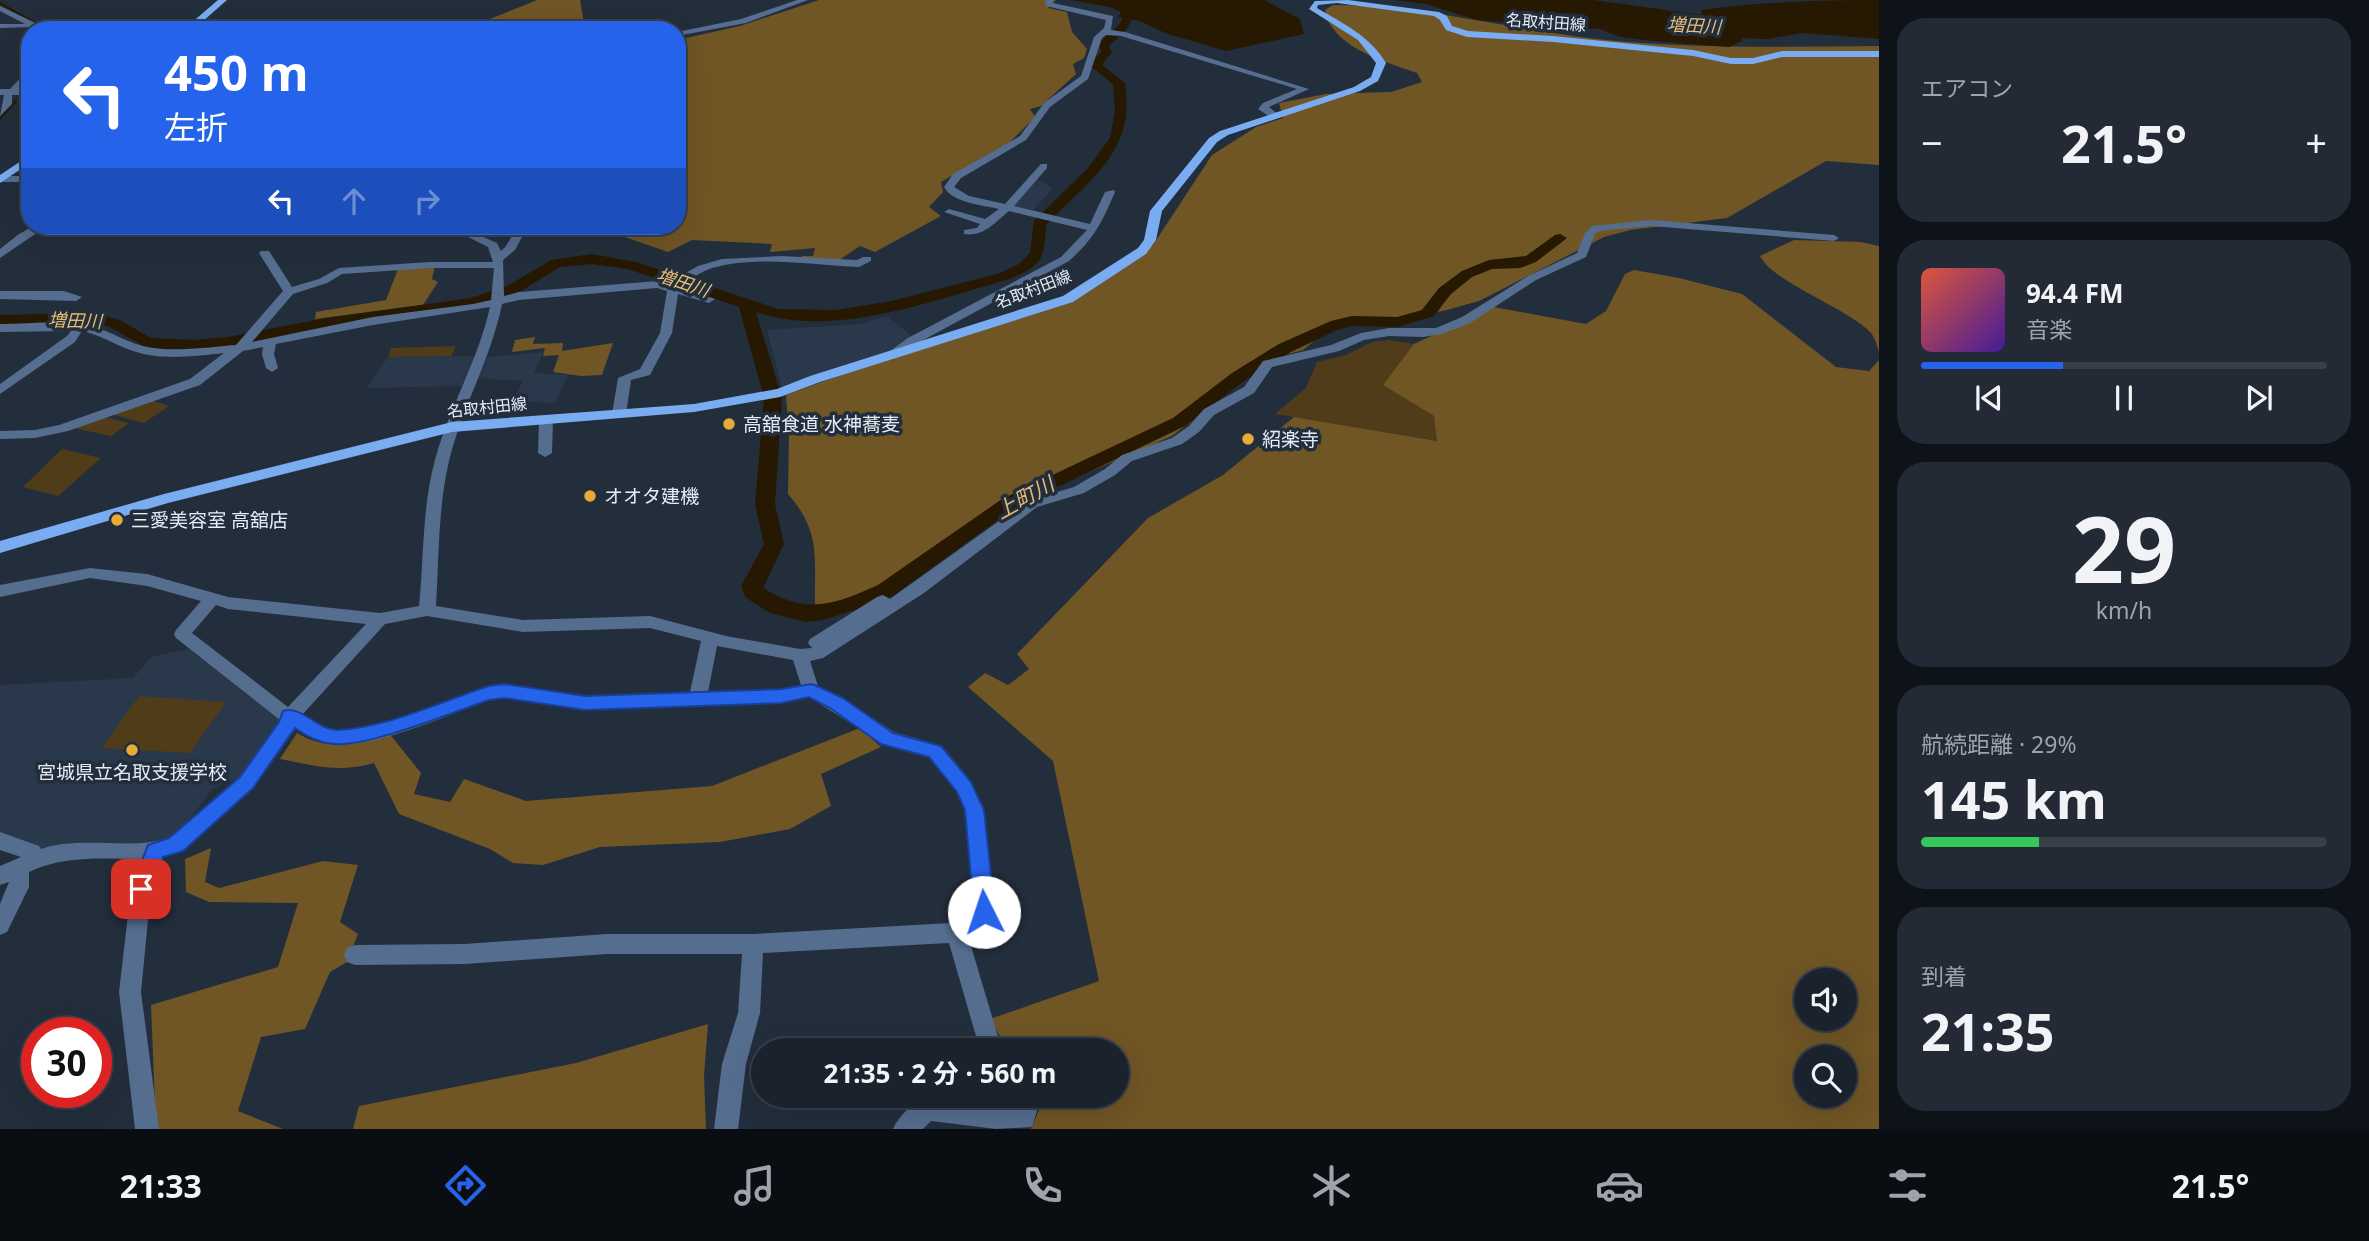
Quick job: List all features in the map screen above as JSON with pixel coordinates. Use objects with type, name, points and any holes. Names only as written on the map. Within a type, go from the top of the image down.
[{"type":"main road","points":[[198,21],[223,0]]},
{"type":"main road","name":"名取村田線","points":[[0,547],[164,499],[452,427],[694,408],[768,396],[1068,299],[1142,251],[1150,240],[1156,211],[1213,140],[1224,133],[1357,89],[1375,79],[1381,63],[1376,51],[1312,7],[1315,3],[1328,1],[1436,14],[1444,18],[1449,27],[1467,34],[1553,39],[1693,53],[1731,61],[1753,61],[1782,54],[1879,54]]},
{"type":"main road","points":[[0,180],[21,165]]},
{"type":"street","points":[[686,32],[743,21],[804,0]]},
{"type":"street","points":[[1049,0],[1049,4],[1059,8],[1109,17],[1108,32],[1096,43],[1085,77],[1047,105],[1023,138],[949,184],[951,191],[959,195],[1094,228]]},
{"type":"street","points":[[0,8],[23,21]]},
{"type":"street","points":[[0,26],[21,27]]},
{"type":"street","points":[[1108,32],[1305,89],[1266,105],[1263,109],[1276,117]]},
{"type":"street","points":[[0,113],[8,104],[7,92],[21,80]]},
{"type":"street","points":[[968,232],[980,231],[1007,208],[1044,166]]},
{"type":"street","points":[[0,180],[21,179]]},
{"type":"street","points":[[894,354],[912,341],[1065,260],[1094,228],[1110,192]]},
{"type":"street","points":[[948,212],[987,223]]},
{"type":"street","points":[[0,591],[90,573],[147,580],[212,599],[380,619],[427,610],[523,626],[618,621],[676,627],[710,637],[800,655],[817,654],[1031,504],[1079,490],[1110,472],[1127,458],[1177,441],[1194,429],[1209,412],[1249,390],[1268,365],[1289,357],[1335,348],[1361,337],[1388,332],[1423,333],[1457,323],[1532,278],[1582,256],[1590,233],[1596,228],[1660,223],[1834,237]]},
{"type":"street","points":[[0,255],[25,235]]},
{"type":"street","points":[[427,610],[442,462],[452,427],[482,355],[498,297],[498,262],[493,245],[471,235]]},
{"type":"street","points":[[0,435],[63,428],[185,386],[203,377],[241,347],[289,292],[349,269],[498,262],[518,235]]},
{"type":"street","points":[[265,253],[289,292]]},
{"type":"street","points":[[619,414],[625,378],[645,372],[666,333],[671,288],[686,276],[710,265],[747,261],[859,264],[867,260]]},
{"type":"street","points":[[0,328],[78,327],[101,331],[124,344],[151,352],[241,347],[360,323],[453,312],[498,297],[659,284],[709,299]]},
{"type":"street","points":[[0,295],[76,297]]},
{"type":"street","points":[[0,390],[71,339],[78,327]]},
{"type":"street","points":[[270,341],[268,354],[272,369]]},
{"type":"street","points":[[545,453],[546,419]]},
{"type":"street","points":[[212,599],[182,634],[315,732],[335,737],[371,732],[489,693],[504,691],[585,703],[782,696],[811,690],[836,703],[888,738],[935,751],[971,798],[985,906],[981,918],[956,932],[753,944],[607,944],[502,953],[355,954]]},
{"type":"street","points":[[18,867],[54,853],[120,848],[156,851],[176,845],[246,783],[288,724],[290,716],[380,619]]},
{"type":"street","points":[[698,697],[710,637]]},
{"type":"street","points":[[800,655],[811,690]]},
{"type":"street","points":[[0,841],[32,852],[18,867],[19,887],[0,925]]},
{"type":"street","points":[[147,1129],[130,992],[141,889],[156,851]]},
{"type":"street","points":[[956,932],[987,1038]]},
{"type":"street","points":[[726,1129],[734,1064],[749,1013],[753,944]]},
{"type":"street","points":[[905,1129],[928,1109],[951,1109],[994,1119],[1024,1119],[1025,1111],[1022,1108]]},
{"type":"shaded area","points":[[537,0],[580,0],[584,21],[487,21]]},
{"type":"shaded area","points":[[819,0],[1056,0],[1048,8],[1067,12],[1072,32],[1087,49],[1084,58],[1073,64],[1076,74],[1041,106],[1030,109],[1035,117],[1010,142],[941,182],[943,192],[929,207],[941,216],[875,252],[860,246],[835,263],[800,261],[802,256],[813,256],[815,248],[770,252],[772,244],[692,240],[668,252],[619,235],[686,235],[686,38],[740,26]]},
{"type":"shaded area","points":[[1333,5],[1400,9],[1564,35],[1632,42],[1738,47],[1879,46],[1879,165],[1826,161],[1727,218],[1630,230],[1604,237],[1479,301],[1443,311],[1330,328],[1303,350],[1271,359],[1172,436],[1022,501],[858,598],[828,606],[815,606],[815,560],[811,534],[799,508],[788,494],[789,434],[786,395],[909,350],[1062,305],[1117,272],[1153,245],[1212,155],[1256,127],[1283,118],[1279,103],[1326,94],[1391,92],[1422,82],[1417,73],[1376,58],[1338,34],[1329,23],[1325,10]]},
{"type":"shaded area","points":[[1038,179],[1053,189],[1033,210],[1011,206]]},
{"type":"shaded area","points":[[1794,240],[1861,242],[1879,246],[1879,352],[1872,334],[1859,323],[1780,276],[1760,256]]},
{"type":"shaded area","points":[[435,266],[432,279],[438,282],[423,305],[315,319],[316,312],[386,300],[398,269]]},
{"type":"shaded area","points":[[1634,270],[1679,278],[1742,294],[1836,367],[1869,371],[1879,360],[1879,1129],[1031,1129],[1040,1108],[1129,1108],[1129,1038],[1001,1038],[990,1019],[1099,981],[1053,761],[968,687],[985,673],[1008,685],[1029,669],[1017,654],[1148,518],[1223,475],[1294,417],[1437,441],[1434,416],[1383,385],[1414,344],[1494,307],[1586,324],[1606,311],[1625,274]]},
{"type":"shaded area","points":[[887,316],[914,338],[881,355],[782,388],[767,330],[860,324]]},
{"type":"shaded area","points":[[535,337],[533,344],[563,343],[562,351],[613,343],[602,375],[581,376],[553,372],[559,355],[543,356],[545,348],[512,352],[515,340]]},
{"type":"shaded area","points":[[1389,340],[1414,344],[1384,385],[1434,416],[1438,441],[1275,414],[1306,388],[1317,362],[1346,355],[1372,342]]},
{"type":"shaded area","points":[[456,346],[451,356],[388,357],[391,348]]},
{"type":"shaded area","points":[[543,352],[534,373],[568,375],[555,403],[513,401],[523,381],[477,378],[487,357]]},
{"type":"shaded area","points":[[477,356],[464,386],[367,388],[388,357]]},
{"type":"shaded area","points":[[153,401],[169,406],[144,423],[110,414]]},
{"type":"shaded area","points":[[105,417],[129,423],[111,436],[74,428]]},
{"type":"shaded area","points":[[62,449],[101,458],[58,496],[23,487]]},
{"type":"shaded area","name":"宮城県立名取支援学校","points":[[188,649],[204,654],[285,724],[244,777],[213,788],[180,832],[164,844],[44,851],[0,832],[0,685],[133,678],[151,657]]},
{"type":"shaded area","points":[[139,696],[226,702],[190,753],[102,748]]},
{"type":"shaded area","points":[[860,728],[881,747],[821,774],[831,806],[790,829],[720,842],[600,847],[543,865],[513,863],[490,849],[399,814],[374,763],[338,768],[280,759],[297,733],[320,743],[342,744],[388,732],[421,773],[414,794],[450,802],[464,779],[526,801],[712,786]]},
{"type":"shaded area","points":[[211,848],[205,882],[219,888],[323,861],[358,865],[340,922],[358,934],[347,962],[330,972],[305,1029],[261,1037],[238,1111],[283,1129],[156,1129],[151,1005],[278,967],[298,903],[209,902],[186,892],[185,859]]},
{"type":"shaded area","points":[[708,1024],[704,1076],[706,1129],[353,1129],[359,1106],[576,1063]]},
{"type":"water","points":[[1070,0],[1264,0],[1300,19],[1304,34],[1226,51],[1165,33],[1140,21],[1118,17],[1121,12],[1110,7]]},
{"type":"water","points":[[1395,0],[1593,0],[1702,15],[1701,10],[1745,5],[1879,0],[1879,39],[1803,33],[1767,39],[1742,38],[1742,41],[1729,47],[1653,41],[1620,37],[1600,29],[1477,20],[1426,4]]},
{"type":"waterway","name":"増田川","points":[[747,304],[776,314],[835,315],[920,299],[1005,276],[1024,267],[1037,254],[1039,224],[1103,159],[1116,138],[1121,96],[1119,83],[1095,65],[1107,52],[1103,45],[1122,28],[1131,13],[1163,0]]},
{"type":"waterway","points":[[0,3],[32,21]]},
{"type":"waterway","points":[[0,119],[16,101]]},
{"type":"waterway","name":"上町川","points":[[747,304],[748,316],[773,398],[765,504],[774,544],[752,586],[753,592],[778,608],[806,614],[823,612],[886,590],[1009,503],[1179,422],[1238,377],[1285,348],[1331,326],[1352,321],[1397,322],[1428,313],[1445,291],[1467,274],[1489,265],[1520,263],[1531,259],[1560,238]]},
{"type":"waterway","name":"増田川","points":[[0,320],[94,318],[114,323],[147,343],[194,345],[228,342],[326,323],[473,302],[515,288],[556,263],[592,259],[631,265],[747,304]]},
{"type":"place","name":"高舘食道 水神蕎麦","points":[[729,424]]},
{"type":"place","name":"紹楽寺","points":[[1248,439]]},
{"type":"place","name":"オオタ建機","points":[[590,496]]},
{"type":"place","name":"三愛美容室 高舘店","points":[[117,520]]},
{"type":"place","name":"宮城県立名取支援学校","points":[[132,750]]},
{"type":"route","points":[[141,889],[156,851],[176,845],[246,783],[288,724],[290,716],[315,732],[335,737],[356,736],[489,693],[504,691],[585,703],[782,696],[811,690],[836,703],[888,738],[935,751],[964,787],[974,810],[984,912]]}]
